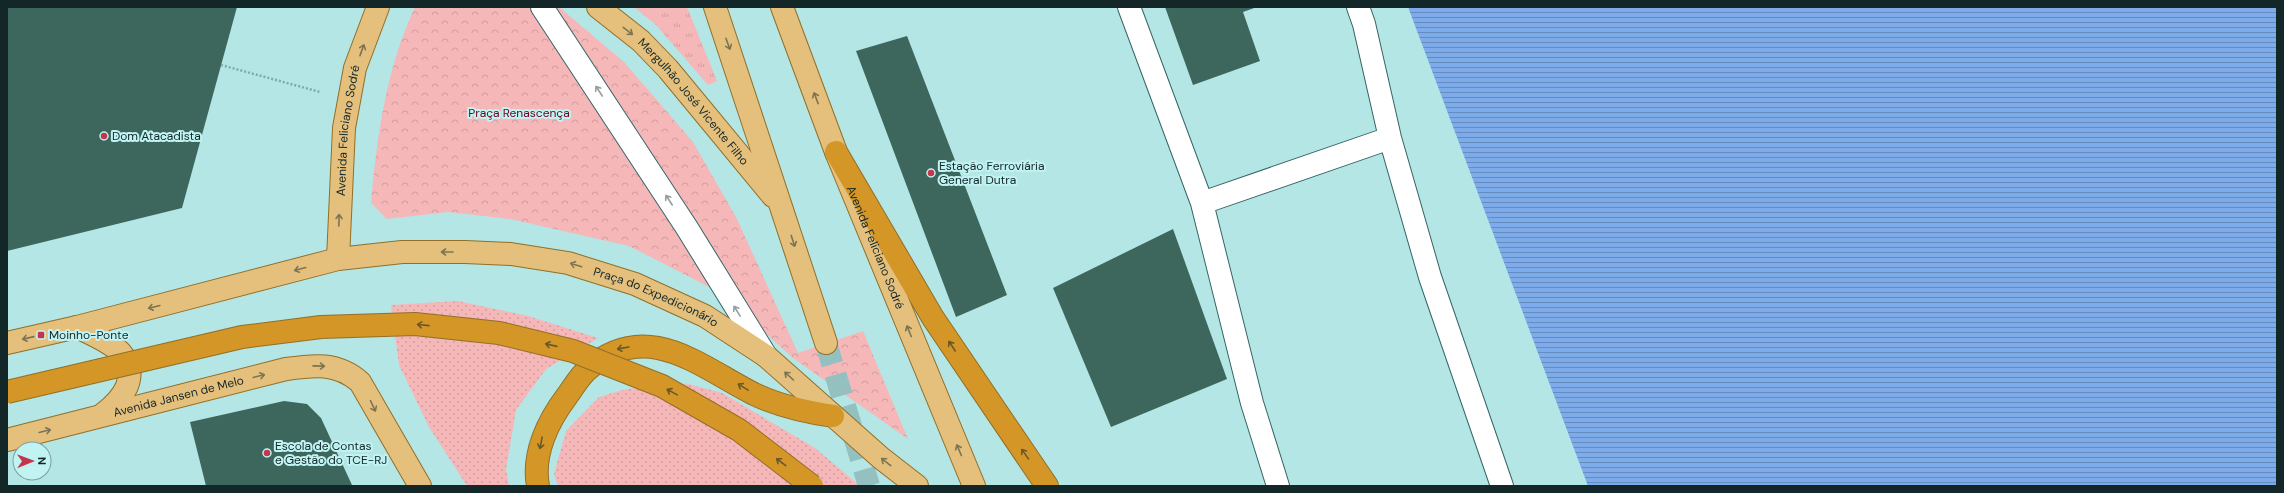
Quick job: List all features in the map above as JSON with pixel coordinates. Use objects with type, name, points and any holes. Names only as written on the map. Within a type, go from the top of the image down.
[{"type":"highway","points":[[836,152],[933,318],[1047,486]]},
{"type":"highway","points":[[7,392],[242,337],[321,327],[415,324],[499,333],[573,351],[662,386],[739,430],[812,486]]},
{"type":"highway","points":[[538,486],[536,478],[541,439],[558,408],[587,370],[617,349],[645,345],[680,353],[713,369],[755,394],[804,412],[833,416]]},
{"type":"main road","name":"Avenida Feliciano Sodré","points":[[338,259],[343,136],[355,68],[378,7]]},
{"type":"main road","name":"Mergulhão José Vicente Filho","points":[[598,7],[641,41],[668,69],[781,204]]},
{"type":"main road","name":"Mergulhão José Vicente Filho","points":[[715,7],[826,343]]},
{"type":"main road","name":"Avenida Feliciano Sodré","points":[[782,7],[836,152],[974,486]]},
{"type":"main road","name":"Praça do Expedicionário","points":[[338,259],[402,252],[511,254],[568,263],[635,284],[706,316],[766,356],[881,458],[917,486]]},
{"type":"main road","points":[[7,343],[77,327],[338,259]]},
{"type":"main road","points":[[77,327],[104,341],[120,352],[128,368],[129,380],[124,396],[117,404],[99,417]]},
{"type":"main road","name":"Avenida Jansen de Melo","points":[[7,440],[286,369],[310,366],[329,366],[351,375],[367,393],[375,412],[420,486]]},
{"type":"lane","points":[[542,7],[687,228],[766,356]]},
{"type":"lane","points":[[1129,7],[1202,203],[1252,403],[1278,486]]},
{"type":"lane","points":[[1358,7],[1364,24],[1390,138],[1430,277],[1502,486]]},
{"type":"lane","points":[[1202,203],[1390,138]]},
{"type":"path","points":[[221,65],[349,100]]},
{"type":"green space","name":"Praça Renascença","points":[[415,7],[559,7],[624,62],[693,142],[737,219],[798,353],[863,331],[908,439],[793,358],[721,293],[629,246],[510,219],[448,212],[387,219],[371,203],[376,153],[384,103],[390,79],[405,30]]},
{"type":"green space","points":[[634,7],[687,7],[717,81],[708,85],[656,25]]},
{"type":"green space","points":[[458,301],[528,316],[598,338],[546,369],[516,410],[506,469],[509,486],[467,486],[429,427],[399,365],[391,305]]},
{"type":"green space","points":[[688,384],[722,393],[815,448],[860,486],[558,486],[554,474],[566,431],[599,397],[626,389]]},
{"type":"water","points":[[1408,7],[2277,7],[2277,486],[1588,486]]},
{"type":"building","name":"Dom Atacadista","points":[[7,7],[237,7],[182,208],[7,251]]},
{"type":"building","points":[[1165,7],[1257,7],[1243,12],[1260,61],[1193,85]]},
{"type":"building","name":"Estação Ferroviária General Dutra","points":[[907,36],[1007,295],[956,317],[856,51]]},
{"type":"building","points":[[1173,229],[1227,379],[1111,427],[1053,288]]},
{"type":"building","name":"Escola de Contas e Gestão do TCE-RJ","points":[[284,401],[307,404],[321,418],[352,485],[206,486],[190,422]]},
{"type":"tunnel","points":[[826,343],[869,486]]},
{"type":"place","name":"Dom Atacadista","points":[[104,136]]},
{"type":"place","name":"Estação Ferroviária General Dutra","points":[[931,173]]},
{"type":"place","name":"Moinho-Ponte","points":[[41,335]]},
{"type":"place","name":"Escola de Contas e Gestão do TCE-RJ","points":[[267,453]]}]
